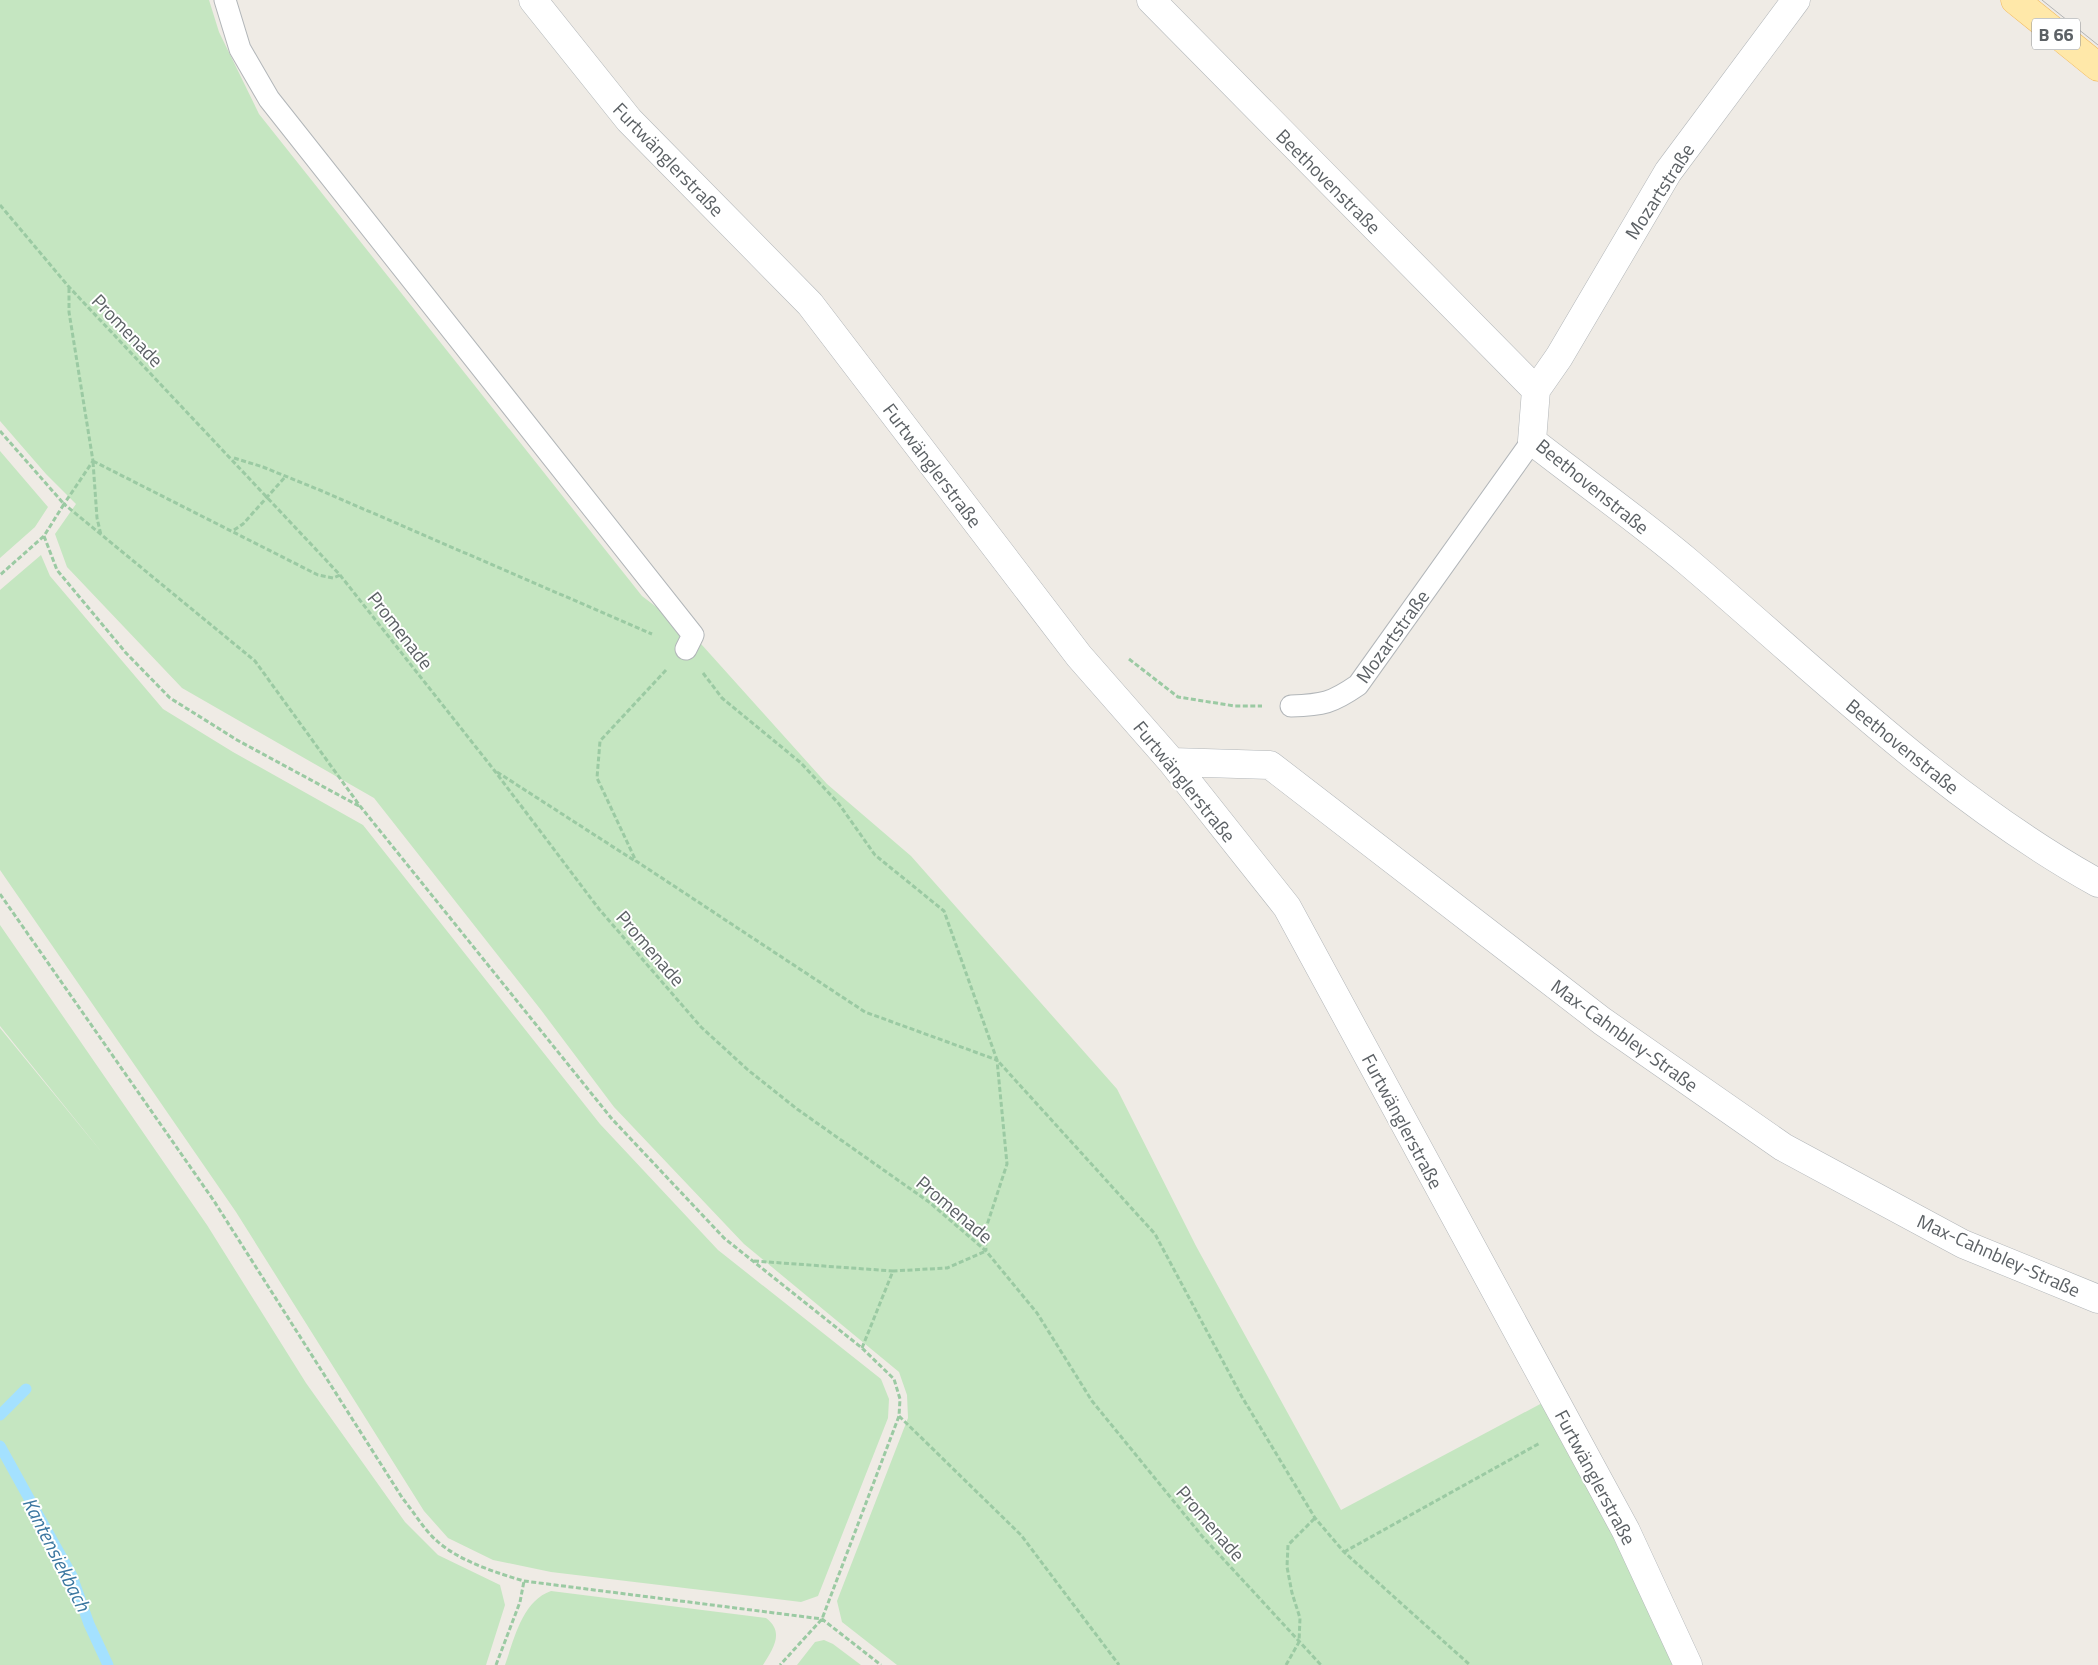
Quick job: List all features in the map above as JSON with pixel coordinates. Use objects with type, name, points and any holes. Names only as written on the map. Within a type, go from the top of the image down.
[{"type":"main road","name":"B 66","points":[[2015,0],[2098,67]]},
{"type":"street","name":"Furtwänglerstraße","points":[[533,0],[629,120],[810,304],[1079,656],[1172,762],[1287,907],[1626,1531],[1688,1665]]},
{"type":"street","name":"Beethovenstraße","points":[[1151,0],[1536,390],[1532,441],[1686,560],[1942,780],[2002,824],[2098,883]]},
{"type":"street","name":"Mozartstraße","points":[[1536,390],[1559,357],[1668,172],[1796,0]]},
{"type":"street","name":"Max-Cahnbley-Straße","points":[[1172,762],[1270,765],[1602,1021],[1783,1147],[1963,1244],[2098,1299]]},
{"type":"lane","points":[[225,0],[240,48],[269,99],[693,635],[686,649]]},
{"type":"lane","name":"Mozartstraße","points":[[1291,706],[1322,705],[1342,696],[1358,685],[1532,441]]},
{"type":"path","name":"Promenade","points":[[0,205],[69,288],[340,574],[494,770],[599,909],[701,1027],[748,1070],[797,1109],[929,1202],[986,1251],[1037,1313],[1092,1401],[1202,1536],[1321,1665]]},
{"type":"path","points":[[69,288],[68,312],[93,461],[97,518],[101,535]]},
{"type":"path","points":[[0,431],[64,504],[255,661],[360,806],[612,1119],[724,1238],[862,1348],[894,1380],[900,1399],[899,1416],[822,1619],[780,1665]]},
{"type":"path","points":[[232,458],[286,476],[686,649],[722,698],[801,763],[839,804],[875,855],[944,911],[997,1060],[1007,1164],[985,1231],[986,1251],[947,1268],[893,1271],[754,1261]]},
{"type":"path","points":[[0,575],[44,536],[93,461]]},
{"type":"path","points":[[93,461],[318,574],[332,578],[340,574]]},
{"type":"path","points":[[233,531],[243,524],[286,476]]},
{"type":"path","points":[[44,536],[57,570],[126,653],[170,698],[237,740],[360,806]]},
{"type":"path","points":[[636,861],[597,778],[600,741],[686,649]]},
{"type":"path","points":[[1127,658],[1178,697],[1234,706],[1291,706]]},
{"type":"path","points":[[494,770],[865,1012],[997,1060],[1155,1234],[1242,1397],[1315,1518],[1344,1552],[1470,1665]]},
{"type":"path","points":[[0,894],[214,1201],[403,1499],[437,1542],[468,1560],[495,1572],[524,1581],[822,1619],[881,1665]]},
{"type":"path","points":[[862,1348],[893,1271]]},
{"type":"path","points":[[899,1416],[1021,1534],[1119,1665]]},
{"type":"path","points":[[1344,1552],[1569,1427]]},
{"type":"path","points":[[1286,1665],[1299,1642],[1300,1618],[1292,1593],[1287,1567],[1288,1545],[1315,1518]]},
{"type":"path","points":[[496,1665],[520,1602],[524,1581]]},
{"type":"green space","points":[[0,0],[209,0],[219,32],[259,114],[642,596],[693,635],[827,784],[911,856],[1117,1089],[1196,1246],[1341,1510],[1544,1402],[1616,1531],[1673,1665],[897,1665],[842,1622],[837,1601],[908,1418],[907,1395],[899,1372],[744,1244],[614,1107],[541,1010],[374,798],[182,688],[67,567],[55,534],[76,504],[46,474],[0,421]]},
{"type":"green space","points":[[0,451],[48,507],[35,527],[0,558]]},
{"type":"green space","points":[[41,555],[50,576],[163,709],[233,752],[363,825],[600,1124],[718,1250],[881,1379],[889,1399],[888,1418],[818,1596],[801,1602],[551,1572],[493,1560],[448,1538],[424,1511],[236,1212],[0,870],[0,590]]},
{"type":"green space","points":[[0,925],[207,1225],[306,1383],[405,1522],[438,1555],[500,1585],[505,1605],[486,1665],[0,1665],[0,1028],[104,1155],[0,1026]]},
{"type":"green space","points":[[551,1591],[766,1618],[775,1629],[775,1641],[763,1665],[505,1665],[520,1622],[526,1612],[541,1596]]},
{"type":"green space","points":[[824,1640],[833,1644],[861,1665],[797,1665],[815,1642]]},
{"type":"waterway","name":"Kantensiekbach","points":[[0,1415],[26,1389]]},
{"type":"waterway","name":"Kantensiekbach","points":[[0,1446],[72,1576],[89,1624],[108,1665]]},
{"type":"tram line","points":[[2042,0],[2098,45]]}]
